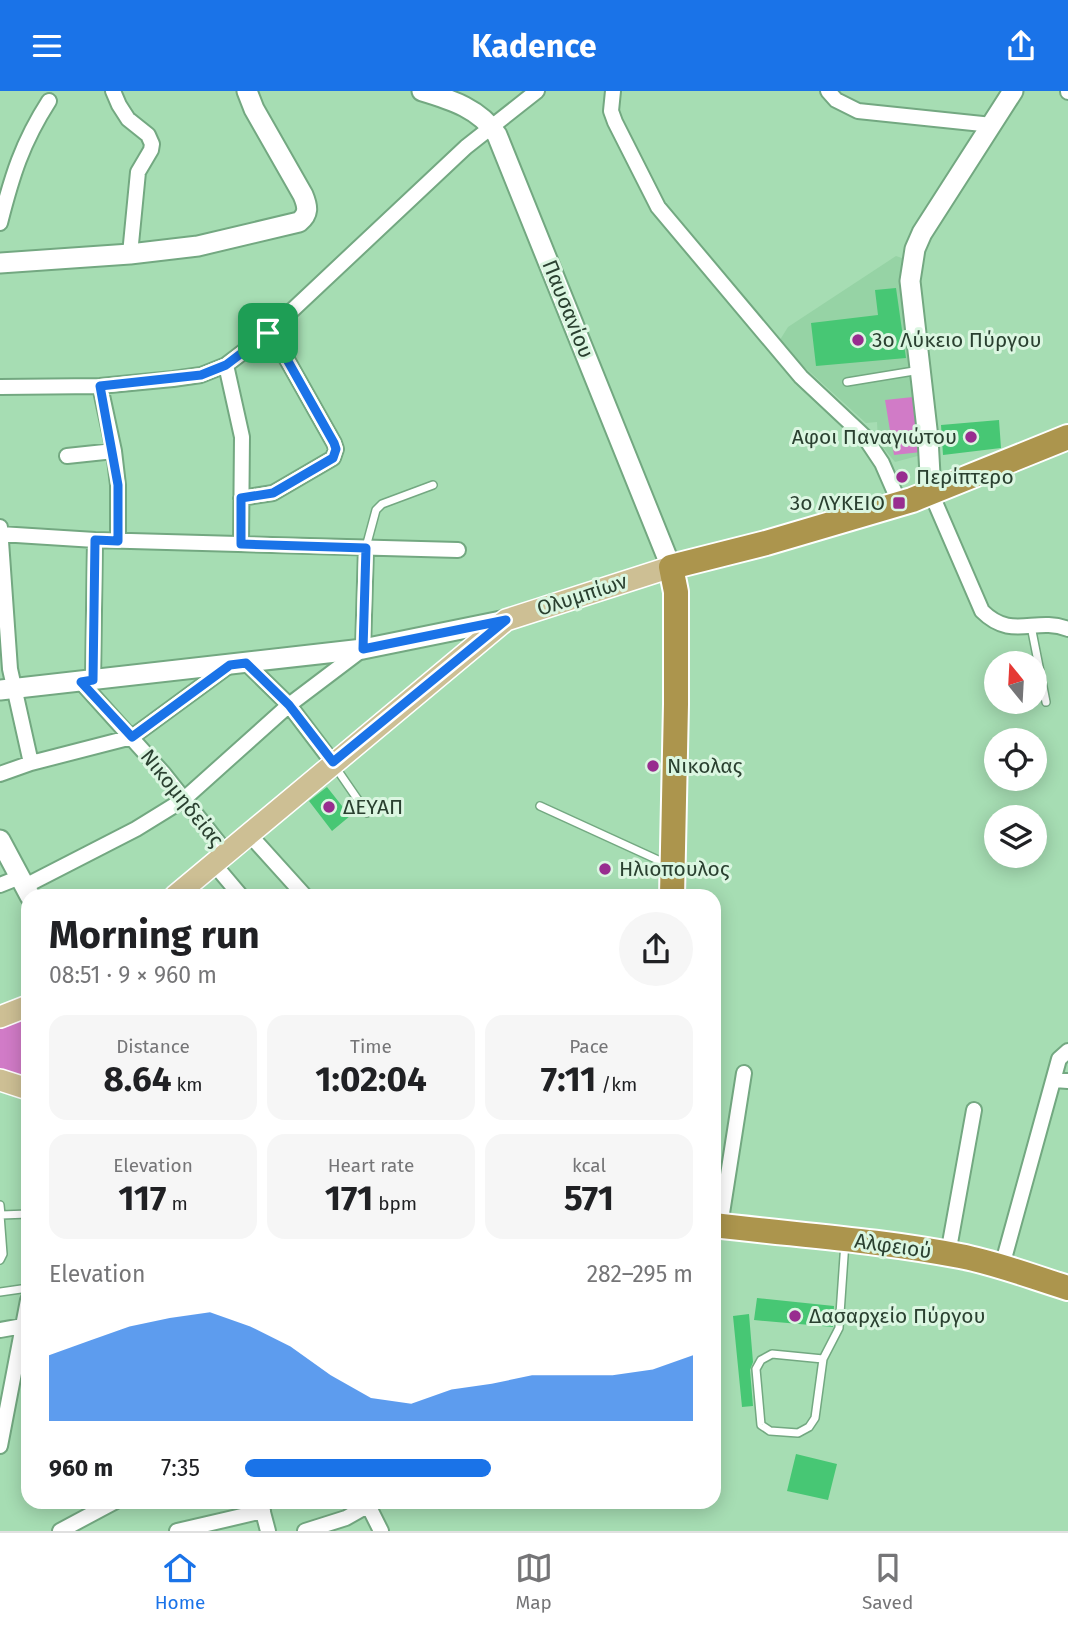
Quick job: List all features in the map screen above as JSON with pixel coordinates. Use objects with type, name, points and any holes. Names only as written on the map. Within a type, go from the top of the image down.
[{"type":"highway","name":"Ολυμπίων","points":[[671,567],[766,543],[931,493],[1068,437]]},
{"type":"highway","points":[[671,567],[676,591],[672,889]]},
{"type":"highway","name":"Αλφειού","points":[[721,1225],[948,1254],[1002,1266],[1068,1287]]},
{"type":"main road","name":"Ολυμπίων","points":[[183,889],[506,620],[671,567]]},
{"type":"main road","points":[[0,1017],[21,1009]]},
{"type":"main road","points":[[0,1080],[21,1087]]},
{"type":"street","points":[[113,91],[118,105],[128,119],[148,135],[152,144],[138,172],[130,254]]},
{"type":"street","points":[[0,263],[130,254],[198,246],[286,227],[305,218],[307,211],[303,195],[254,109],[247,91]]},
{"type":"street","name":"Παυσανίου","points":[[422,91],[461,98],[491,125],[506,152],[671,567]]},
{"type":"street","points":[[0,387],[100,386],[192,377],[226,365],[268,333],[491,125],[537,91]]},
{"type":"street","points":[[828,91],[836,100],[858,111],[992,125]]},
{"type":"street","points":[[1013,91],[930,218],[915,249],[910,281],[928,438],[931,493],[982,611],[998,625],[1053,625],[1068,629]]},
{"type":"street","points":[[609,92],[615,123],[658,207],[801,377],[864,436],[882,463],[900,502]]},
{"type":"street","points":[[0,223],[17,160],[48,101]]},
{"type":"street","points":[[241,498],[273,493],[333,458],[335,454],[334,443],[285,356],[268,333]]},
{"type":"street","points":[[226,365],[242,437],[241,544]]},
{"type":"street","points":[[100,386],[114,451],[118,485],[118,541]]},
{"type":"street","points":[[66,456],[114,451]]},
{"type":"street","points":[[0,525],[8,682],[31,763]]},
{"type":"street","points":[[0,534],[118,541],[458,550]]},
{"type":"street","points":[[87,681],[95,540]]},
{"type":"street","points":[[363,649],[366,548]]},
{"type":"street","points":[[8,682],[87,681],[363,649],[506,620]]},
{"type":"street","points":[[0,885],[25,886],[136,829],[183,800],[289,705],[363,649]]},
{"type":"street","points":[[238,664],[289,705],[333,762]]},
{"type":"street","points":[[0,774],[31,763],[132,737],[238,664]]},
{"type":"street","name":"Νικομηδείας","points":[[87,681],[183,800],[237,889]]},
{"type":"street","points":[[249,834],[299,889]]},
{"type":"street","points":[[0,840],[25,886]]},
{"type":"street","points":[[1002,1266],[1061,1081],[1059,1059],[1068,1051]]},
{"type":"street","points":[[721,1202],[744,1073]]},
{"type":"street","points":[[948,1254],[974,1110]]},
{"type":"street","points":[[0,1330],[21,1326]]},
{"type":"street","points":[[1,1439],[21,1348]]},
{"type":"street","points":[[60,1531],[101,1509]]},
{"type":"street","points":[[177,1531],[251,1509]]},
{"type":"street","points":[[262,1509],[268,1531]]},
{"type":"street","points":[[306,1531],[360,1509]]},
{"type":"street","points":[[374,1509],[382,1531]]},
{"type":"lane","points":[[847,382],[920,370]]},
{"type":"lane","points":[[366,548],[376,510],[382,503],[433,485]]},
{"type":"lane","points":[[1031,627],[1036,651]]},
{"type":"lane","points":[[333,762],[368,813]]},
{"type":"lane","points":[[540,806],[673,867]]},
{"type":"lane","points":[[0,1205],[3,1254],[0,1260]]},
{"type":"lane","points":[[1,1215],[21,1215]]},
{"type":"lane","points":[[823,1359],[772,1354],[761,1360],[757,1369],[761,1425],[770,1431],[798,1433],[809,1427],[815,1418],[823,1359],[839,1328],[845,1239]]},
{"type":"lane","points":[[0,1292],[21,1290]]},
{"type":"shaded area","points":[[896,256],[902,258],[925,454],[895,462],[878,441],[877,422],[866,423],[778,343],[788,327]]},
{"type":"shaded area","points":[[913,397],[921,452],[894,455],[885,400]]},
{"type":"shaded area","points":[[21,1019],[21,1075],[0,1069],[0,1026]]},
{"type":"building","name":"3o Λύκειο Πύργου","points":[[896,288],[906,358],[816,366],[811,323],[878,315],[875,290]]},
{"type":"building","name":"Αφοι Παναγιώτου","points":[[999,420],[1001,448],[943,455],[941,425]]},
{"type":"building","name":"ΔΕΥΑΠ","points":[[327,787],[350,816],[332,831],[309,801]]},
{"type":"building","name":"Δασαρχείο Πύργου","points":[[757,1298],[834,1306],[833,1327],[754,1320]]},
{"type":"building","points":[[749,1314],[753,1406],[742,1407],[733,1316]]},
{"type":"building","points":[[796,1454],[837,1464],[828,1500],[787,1491]]},
{"type":"place","name":"3o Λύκειο Πύργου","points":[[858,340]]},
{"type":"place","name":"Αφοι Παναγιώτου","points":[[971,437]]},
{"type":"place","name":"Περίπτερο","points":[[902,477]]},
{"type":"place","name":"3ο ΛΥΚΕΙΟ","points":[[899,503]]},
{"type":"place","name":"Νικολας","points":[[653,766]]},
{"type":"place","name":"ΔΕΥΑΠ","points":[[329,807]]},
{"type":"place","name":"Ηλιοπουλος","points":[[605,869]]},
{"type":"place","name":"Δασαρχείο Πύργου","points":[[795,1316]]},
{"type":"route","points":[[268,333],[285,356],[336,449],[333,458],[288,486],[262,496],[241,498],[241,544],[366,548],[363,649],[506,620],[333,762],[289,705],[246,663],[230,665],[132,737],[81,682],[93,680],[95,540],[118,541],[118,485],[114,451],[100,386],[201,375],[226,365],[268,333]]}]
